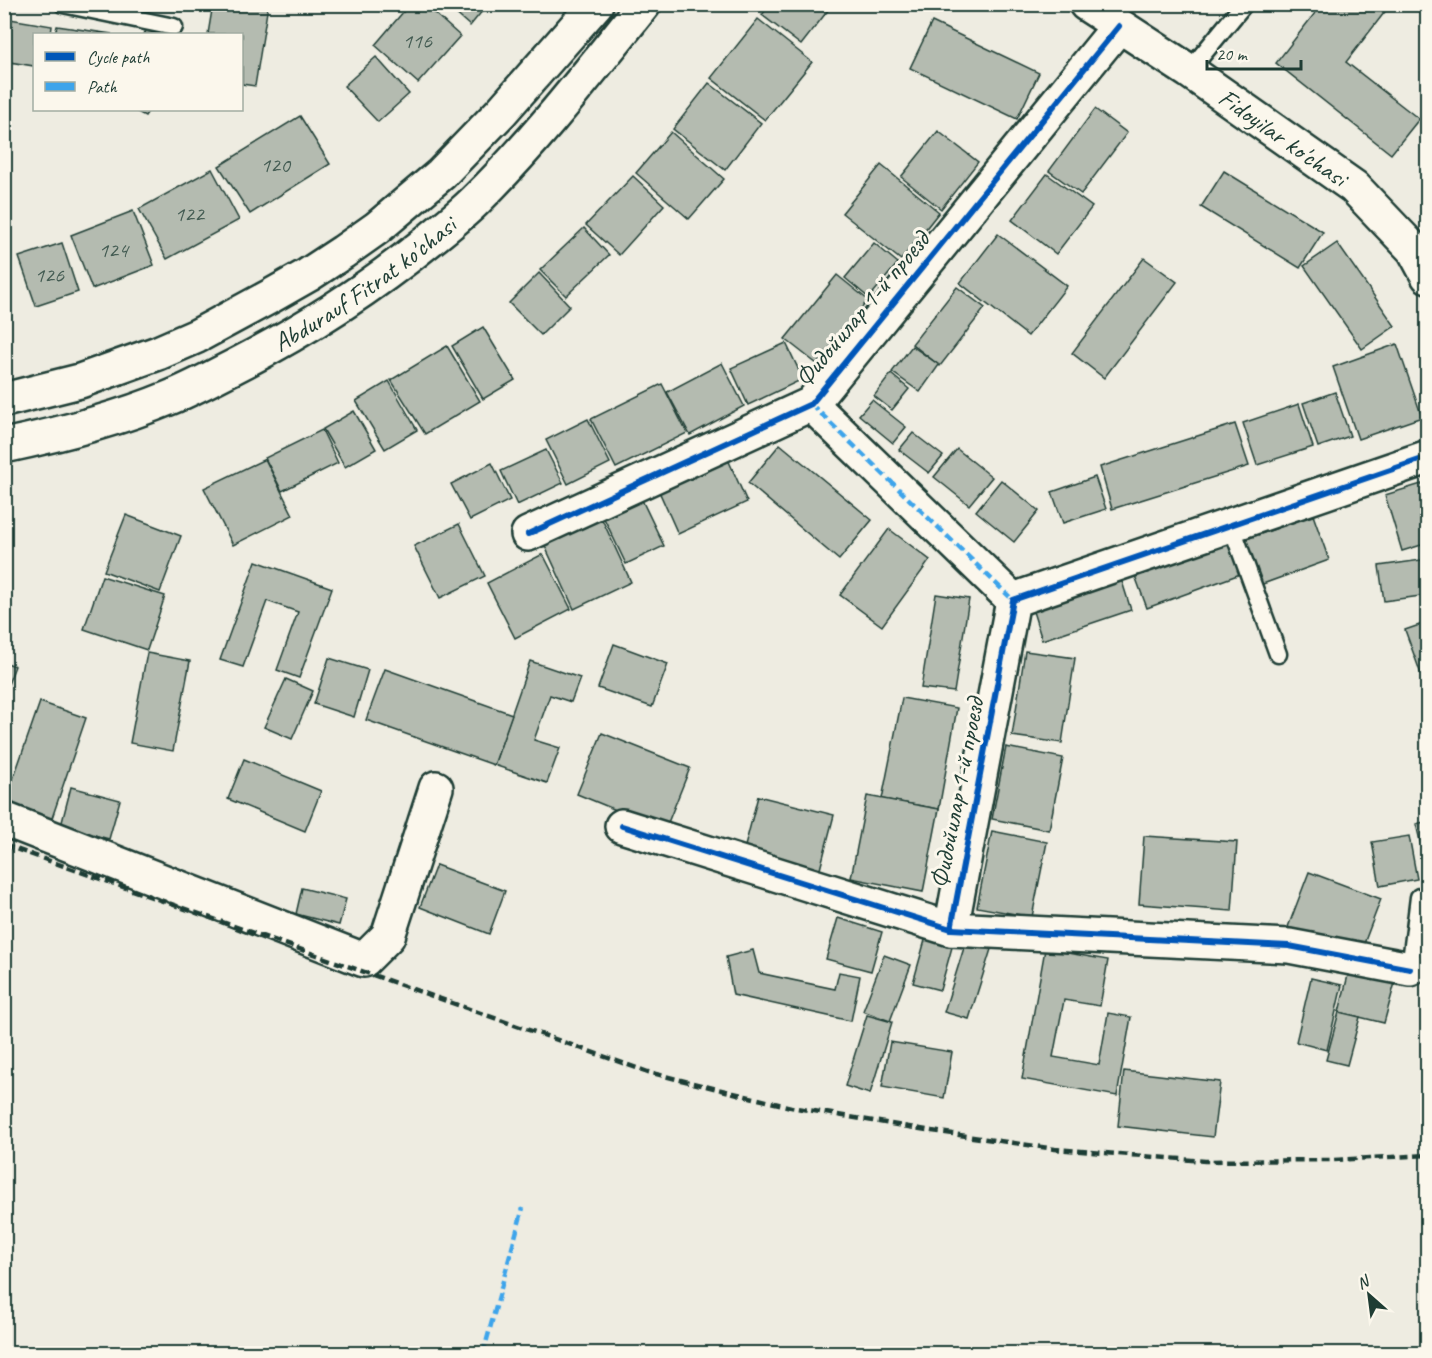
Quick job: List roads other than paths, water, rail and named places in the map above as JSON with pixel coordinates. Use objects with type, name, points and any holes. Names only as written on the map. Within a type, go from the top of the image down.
[{"type":"street","name":"Abdurauf Fitrat ko'chasi","points":[[4,400],[80,381],[158,353],[234,316],[326,263],[377,228],[441,174],[501,112],[596,4]]},
{"type":"street","name":"Abdurauf Fitrat ko'chasi","points":[[4,446],[86,427],[171,398],[289,337],[364,289],[402,262],[475,202],[539,133],[644,4]]},
{"type":"street","name":"Fidoyilar ko'chasi","points":[[1086,4],[1189,71],[1354,187],[1414,250],[1428,276]]},
{"type":"street","name":"Фидойилар 1-й проезд","points":[[528,534],[811,404],[1119,26]]},
{"type":"street","points":[[811,404],[1013,600],[1428,457]]},
{"type":"street","name":"Фидойилар 1-й проезд","points":[[951,928],[1013,600]]},
{"type":"street","points":[[4,819],[364,960],[388,936],[436,788]]},
{"type":"street","name":"Фидойилар 1-й проезд","points":[[622,826],[951,928],[1290,946],[1410,969]]},
{"type":"lane","points":[[63,4],[174,27]]},
{"type":"lane","points":[[1189,71],[1244,4]]},
{"type":"lane","points":[[1230,525],[1278,654]]},
{"type":"lane","points":[[1410,969],[1419,897]]},
{"type":"railway","points":[[4,845],[648,1072],[791,1107],[1055,1149],[1205,1161],[1334,1160],[1428,1155]]}]
